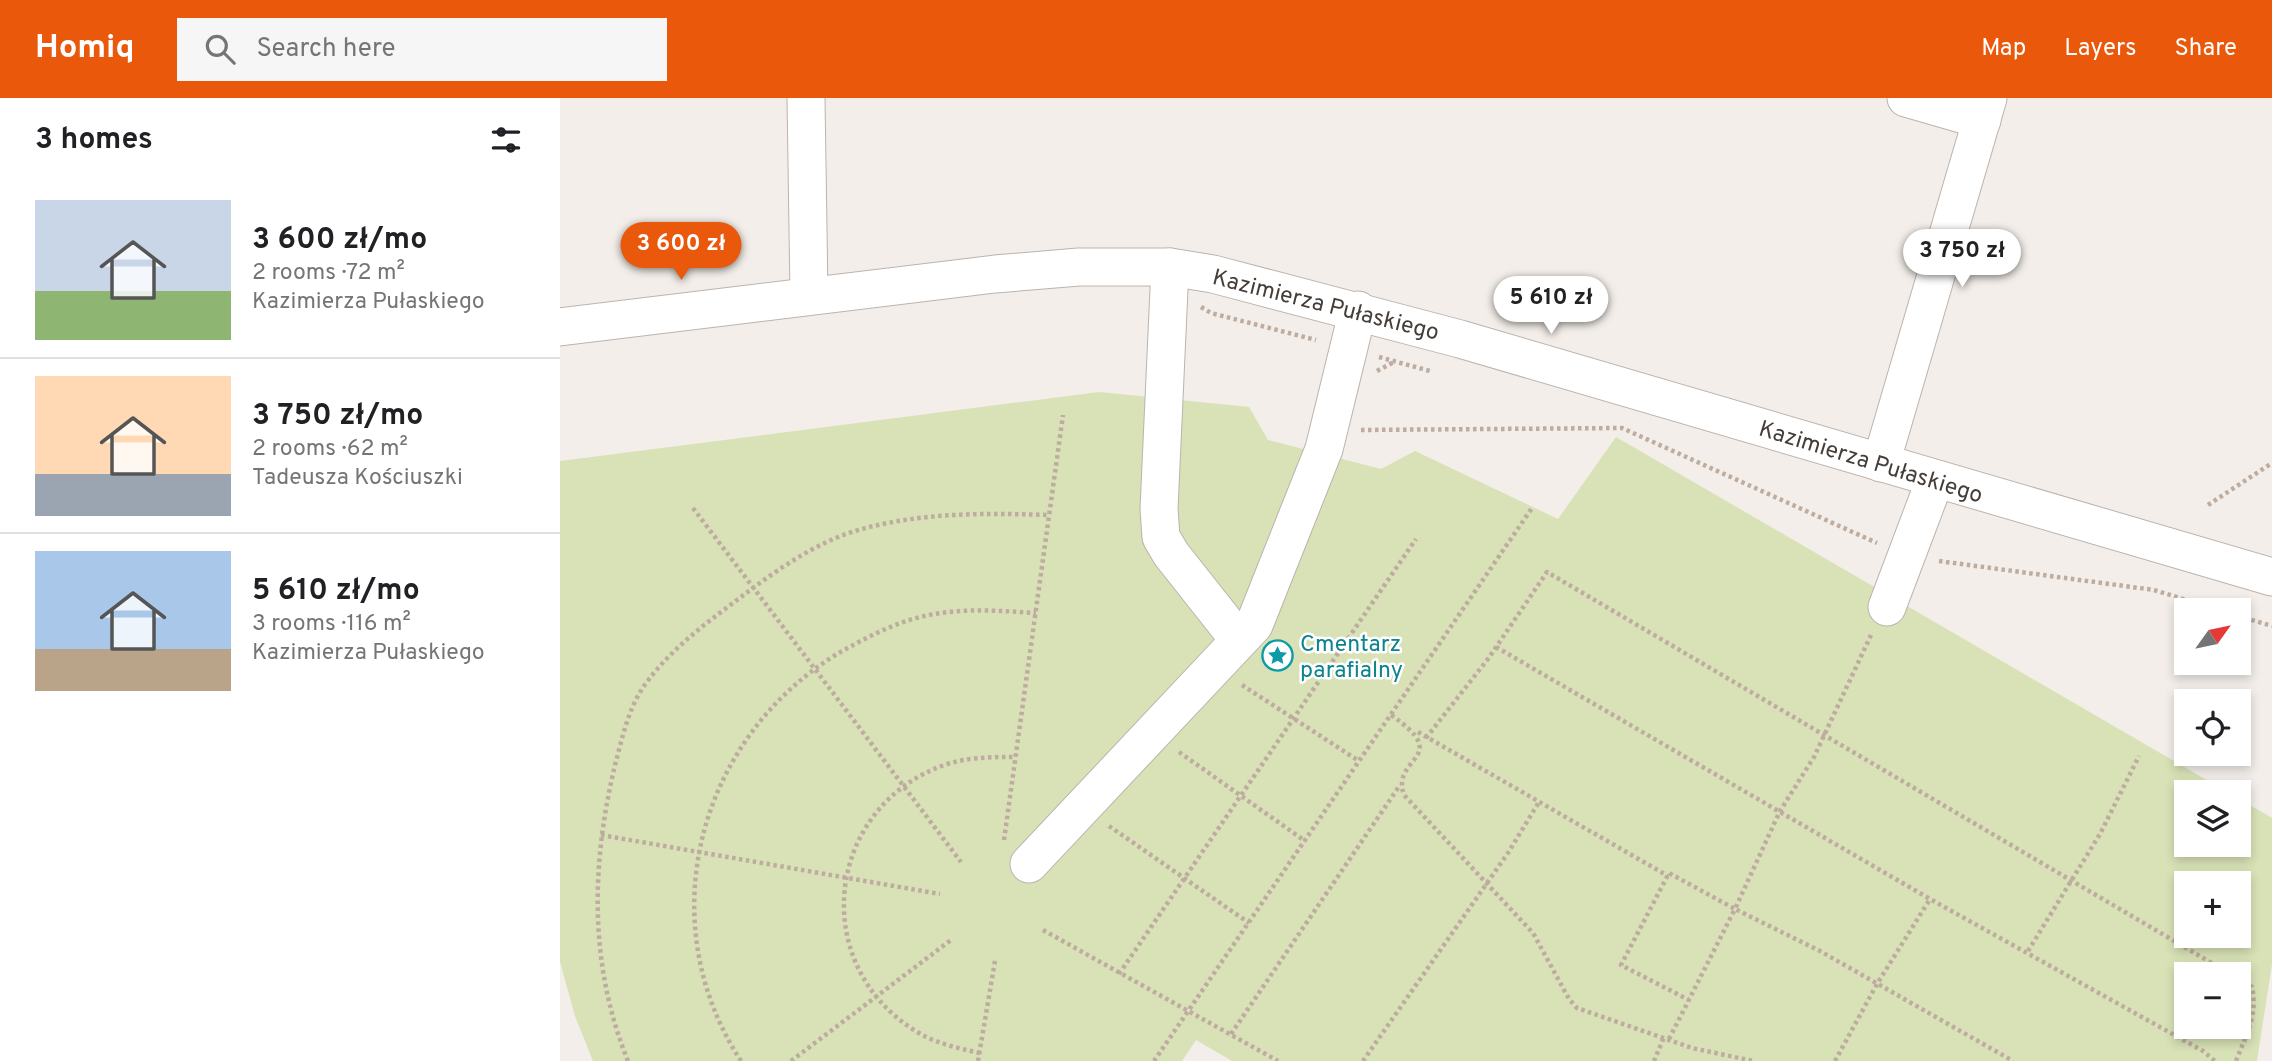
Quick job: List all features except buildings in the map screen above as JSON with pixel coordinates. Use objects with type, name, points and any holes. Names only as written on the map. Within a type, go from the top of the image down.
[{"type":"street","points":[[806,98],[809,295]]},
{"type":"street","points":[[1881,463],[1985,109],[1906,98]]},
{"type":"street","name":"Kazimierza Pułaskiego","points":[[560,327],[809,295],[1079,267],[1170,278],[1213,274],[1358,310],[2272,577]]},
{"type":"street","points":[[1170,278],[1159,509],[1161,537],[1171,555],[1239,640]]},
{"type":"street","points":[[1016,858],[1082,807],[1254,625],[1323,453],[1358,310]]},
{"type":"street","points":[[1887,607],[1935,480]]},
{"type":"path","points":[[1170,278],[1212,313],[1430,371]]},
{"type":"path","points":[[1016,858],[1016,757],[1063,415]]},
{"type":"path","points":[[1329,430],[1622,428],[1906,556],[2154,590],[2180,598]]},
{"type":"path","points":[[2208,505],[2272,463]]},
{"type":"path","points":[[693,508],[961,862]]},
{"type":"path","points":[[1154,1061],[1532,508]]},
{"type":"path","points":[[628,1061],[617,1032],[600,959],[597,918],[601,835],[618,752],[630,713],[643,687],[689,637],[753,588],[816,549],[853,532],[891,522],[982,513],[1049,515]]},
{"type":"path","points":[[1119,974],[1416,539]]},
{"type":"path","points":[[1426,738],[1496,647],[1548,572],[2210,962]]},
{"type":"path","points":[[1654,1061],[1689,1000],[1735,909],[1780,811],[1814,757],[1887,607]]},
{"type":"path","points":[[741,1061],[710,1002],[702,974],[696,911],[698,852],[706,822],[732,759],[768,710],[815,669],[876,633],[934,614],[996,610],[1036,613]]},
{"type":"path","points":[[2251,620],[2272,626]]},
{"type":"path","points":[[1496,647],[1930,899],[2028,951],[2203,1051],[2215,1061]]},
{"type":"path","points":[[1215,667],[1359,761]]},
{"type":"path","points":[[1391,715],[1426,738],[1668,876]]},
{"type":"path","points":[[1231,1034],[1400,785],[1419,753],[1420,740],[1414,730]]},
{"type":"path","points":[[1152,733],[1305,841]]},
{"type":"path","points":[[2028,951],[2069,879],[2100,834],[2138,756]]},
{"type":"path","points":[[980,1053],[940,1043],[915,1031],[876,997],[850,948],[843,926],[842,900],[850,858],[869,823],[889,799],[944,765],[964,760],[1016,757]]},
{"type":"path","points":[[1400,785],[1404,795],[1533,933],[1563,989],[1577,1008],[1692,1048],[1753,1061]]},
{"type":"path","points":[[1363,1061],[1508,853],[1539,802]]},
{"type":"path","points":[[1082,807],[1249,923]]},
{"type":"path","points":[[601,835],[940,894]]},
{"type":"path","points":[[1689,1000],[1621,965],[1669,873],[1877,984],[2013,1061]]},
{"type":"path","points":[[1835,1061],[1877,984],[1930,899]]},
{"type":"path","points":[[1043,930],[1278,1061]]},
{"type":"path","points":[[791,1061],[951,940]]},
{"type":"path","points":[[978,1061],[995,961]]},
{"type":"path","points":[[2251,986],[2256,1005],[2251,1027]]},
{"type":"path","points":[[2236,1061],[2246,1039]]},
{"type":"green space","name":"Cmentarz parafialny","points":[[1099,392],[1249,407],[1268,440],[1381,469],[1415,451],[1558,519],[1616,437],[2174,761],[2174,766],[2183,766],[2207,780],[2174,780],[2174,857],[2251,857],[2251,806],[2272,818],[2272,964],[2257,1061],[1232,1061],[1196,1040],[1182,1061],[593,1061],[575,1016],[560,962],[560,461]]},
{"type":"place","name":"Cmentarz parafialny","points":[[1277,656]]}]
